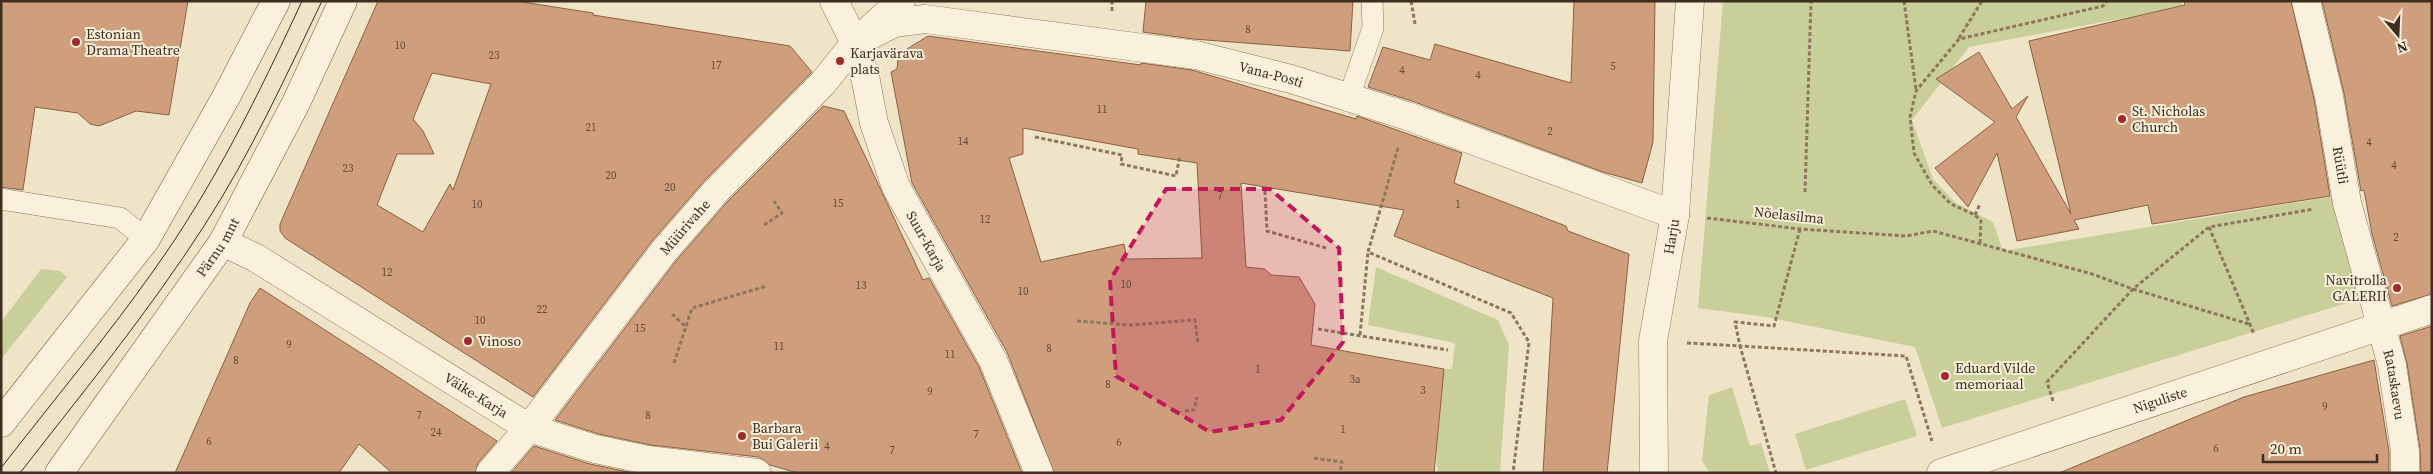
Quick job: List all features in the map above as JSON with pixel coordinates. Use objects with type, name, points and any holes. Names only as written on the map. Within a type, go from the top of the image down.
[{"type":"street","points":[[1,423],[146,239],[226,98],[276,1]]},
{"type":"street","name":"Pärnu mnt","points":[[59,473],[224,242],[296,103],[342,1]]},
{"type":"street","name":"Suur-Karja","points":[[834,1],[855,44],[866,81],[874,123],[896,187],[993,360],[1039,473]]},
{"type":"street","name":"Müürivahe","points":[[490,473],[529,428],[717,190],[823,83],[855,44],[901,1]]},
{"type":"street","name":"Harju","points":[[1654,473],[1653,341],[1675,215],[1690,1]]},
{"type":"street","name":"Rüütli","points":[[2306,1],[2329,96],[2347,203],[2380,327]]},
{"type":"street","name":"Vana-Posti","points":[[855,44],[894,23],[925,19],[1196,55],[1291,79],[1407,116],[1675,215]]},
{"type":"street","name":"Väike-Karja","points":[[224,242],[256,258],[529,428],[595,449],[630,456],[698,469],[757,473]]},
{"type":"street","name":"Niguliste","points":[[1941,473],[2432,309]]},
{"type":"street","name":"Rataskaevu","points":[[2380,327],[2392,365],[2405,451],[2405,473]]},
{"type":"lane","points":[[1349,97],[1372,28],[1372,1]]},
{"type":"lane","points":[[1,199],[120,218],[146,239]]},
{"type":"path","points":[[1411,1],[1415,24]]},
{"type":"path","points":[[1805,192],[1811,1]]},
{"type":"path","points":[[1904,1],[1916,91],[1910,118],[1914,153],[1932,185],[1951,204],[1975,215],[1981,222],[1980,242]]},
{"type":"path","points":[[1916,91],[1958,39],[1982,1]]},
{"type":"path","points":[[1958,39],[2104,6],[2107,1]]},
{"type":"path","points":[[1360,335],[1368,252],[1407,116]]},
{"type":"path","points":[[1034,138],[1122,155],[1121,164],[1176,176],[1180,156]]},
{"type":"path","points":[[1265,190],[1267,231],[1326,248]]},
{"type":"path","points":[[764,225],[782,213],[774,200]]},
{"type":"path","points":[[2052,395],[2047,382],[2133,289],[2209,227],[2347,203]]},
{"type":"path","points":[[1975,215],[1980,204]]},
{"type":"path","name":"Nõelasilma","points":[[1675,215],[1800,229],[1902,236],[1933,231],[1980,242],[2003,251],[2092,274],[2133,289],[2249,324]]},
{"type":"path","points":[[2209,227],[2249,324],[2268,364]]},
{"type":"path","points":[[1776,473],[1735,322],[1774,326],[1800,229]]},
{"type":"path","points":[[1368,252],[1511,313],[1529,342],[1513,473]]},
{"type":"path","points":[[674,363],[692,308],[767,286]]},
{"type":"path","points":[[672,314],[686,327]]},
{"type":"path","points":[[1077,321],[1128,325],[1195,320],[1198,344]]},
{"type":"path","points":[[1318,329],[1448,350]]},
{"type":"path","points":[[1653,341],[1906,356],[1932,438]]},
{"type":"path","points":[[1186,410],[1194,410],[1197,397]]},
{"type":"path","points":[[1314,458],[1342,462],[1340,473]]},
{"type":"highlighted area","points":[[1166,189],[1270,189],[1339,248],[1343,342],[1281,420],[1210,432],[1116,376],[1110,280]]},
{"type":"green space","points":[[1723,1],[2182,1],[2183,7],[1969,47],[1912,120],[1933,179],[1956,203],[1993,222],[2003,251],[2335,196],[2360,299],[1942,428],[1915,347],[1766,317],[1698,308]]},
{"type":"green space","points":[[1376,267],[1498,320],[1509,345],[1500,473],[1438,473],[1436,457],[1444,369],[1452,369],[1455,343],[1368,325]]},
{"type":"green space","points":[[41,269],[60,271],[67,277],[1,359],[1,322]]},
{"type":"green space","points":[[1732,387],[1750,446],[1761,443],[1770,473],[1710,473],[1702,461],[1709,395]]},
{"type":"green space","points":[[1905,399],[1917,436],[1806,470],[1795,434]]},
{"type":"building","points":[[1,1],[188,1],[169,115],[136,111],[99,126],[90,124],[78,113],[35,107],[23,190],[1,187]]},
{"type":"building","points":[[378,1],[516,1],[593,13],[593,15],[790,46],[812,72],[706,179],[652,241],[533,397],[285,238],[280,231],[280,224]],"holes":[[[432,73],[491,84],[453,190],[450,184],[423,232],[377,205],[397,154],[434,154],[423,131],[413,119]]]},
{"type":"building","points":[[1146,1],[1353,1],[1350,51],[1193,39],[1143,32]]},
{"type":"building","points":[[1574,1],[1655,1],[1653,142],[1642,183],[1603,172],[1412,101],[1368,87],[1383,47],[1430,60],[1435,44],[1571,83]]},
{"type":"building","name":"St. Nicholas Church","points":[[2184,1],[2291,1],[2314,99],[2330,196],[2152,224],[2148,205],[2074,220],[2079,229],[2017,241],[1997,153],[1968,207],[1935,168],[1995,122],[1936,79],[1979,52],[2012,109],[2028,96],[2016,117],[2071,214],[2029,41],[2185,5]]},
{"type":"building","points":[[2322,1],[2432,1],[2432,294],[2392,306],[2372,234],[2364,190],[2361,191],[2344,93]]},
{"type":"building","points":[[928,36],[1141,65],[1141,63],[1192,70],[1356,119],[1357,116],[1462,153],[1454,183],[1566,226],[1568,231],[1629,254],[1607,473],[1543,473],[1553,298],[1394,236],[1404,210],[1241,183],[1246,267],[1265,269],[1271,275],[1299,277],[1315,304],[1311,345],[1444,369],[1434,473],[1054,473],[1007,352],[912,183],[891,72],[897,69],[898,60],[907,49]],"holes":[[[1023,128],[1138,149],[1138,154],[1197,163],[1202,258],[1127,259],[1124,244],[1041,262],[1009,158],[1023,154]]]},
{"type":"building","points":[[823,106],[844,111],[923,280],[929,278],[979,367],[1022,473],[798,473],[770,465],[759,457],[651,445],[599,434],[555,420],[676,261],[728,201]]},
{"type":"building","points":[[260,288],[497,441],[478,463],[475,473],[392,473],[359,444],[339,473],[175,473],[250,303]]},
{"type":"building","points":[[2432,326],[2432,473],[2421,473],[2420,449],[2407,363],[2400,336]]},
{"type":"building","points":[[2374,360],[2389,452],[2389,473],[2059,473],[2244,397]]},
{"type":"building","points":[[534,446],[590,464],[633,473],[511,473]]},
{"type":"tram line","points":[[1,468],[117,320],[176,238],[234,139],[302,1]]},
{"type":"tram line","points":[[20,473],[138,321],[204,226],[252,144],[322,1]]},
{"type":"place","name":"Estonian Drama Theatre","points":[[76,42]]},
{"type":"place","name":"Karjavärava plats","points":[[840,61]]},
{"type":"place","name":"St. Nicholas Church","points":[[2122,119]]},
{"type":"place","name":"Navitrolla GALERII","points":[[2397,288]]},
{"type":"place","name":"Vinoso","points":[[468,341]]},
{"type":"place","name":"Eduard Vilde memoriaal","points":[[1945,376]]},
{"type":"place","name":"Barbara Bui Galerii","points":[[742,436]]}]
